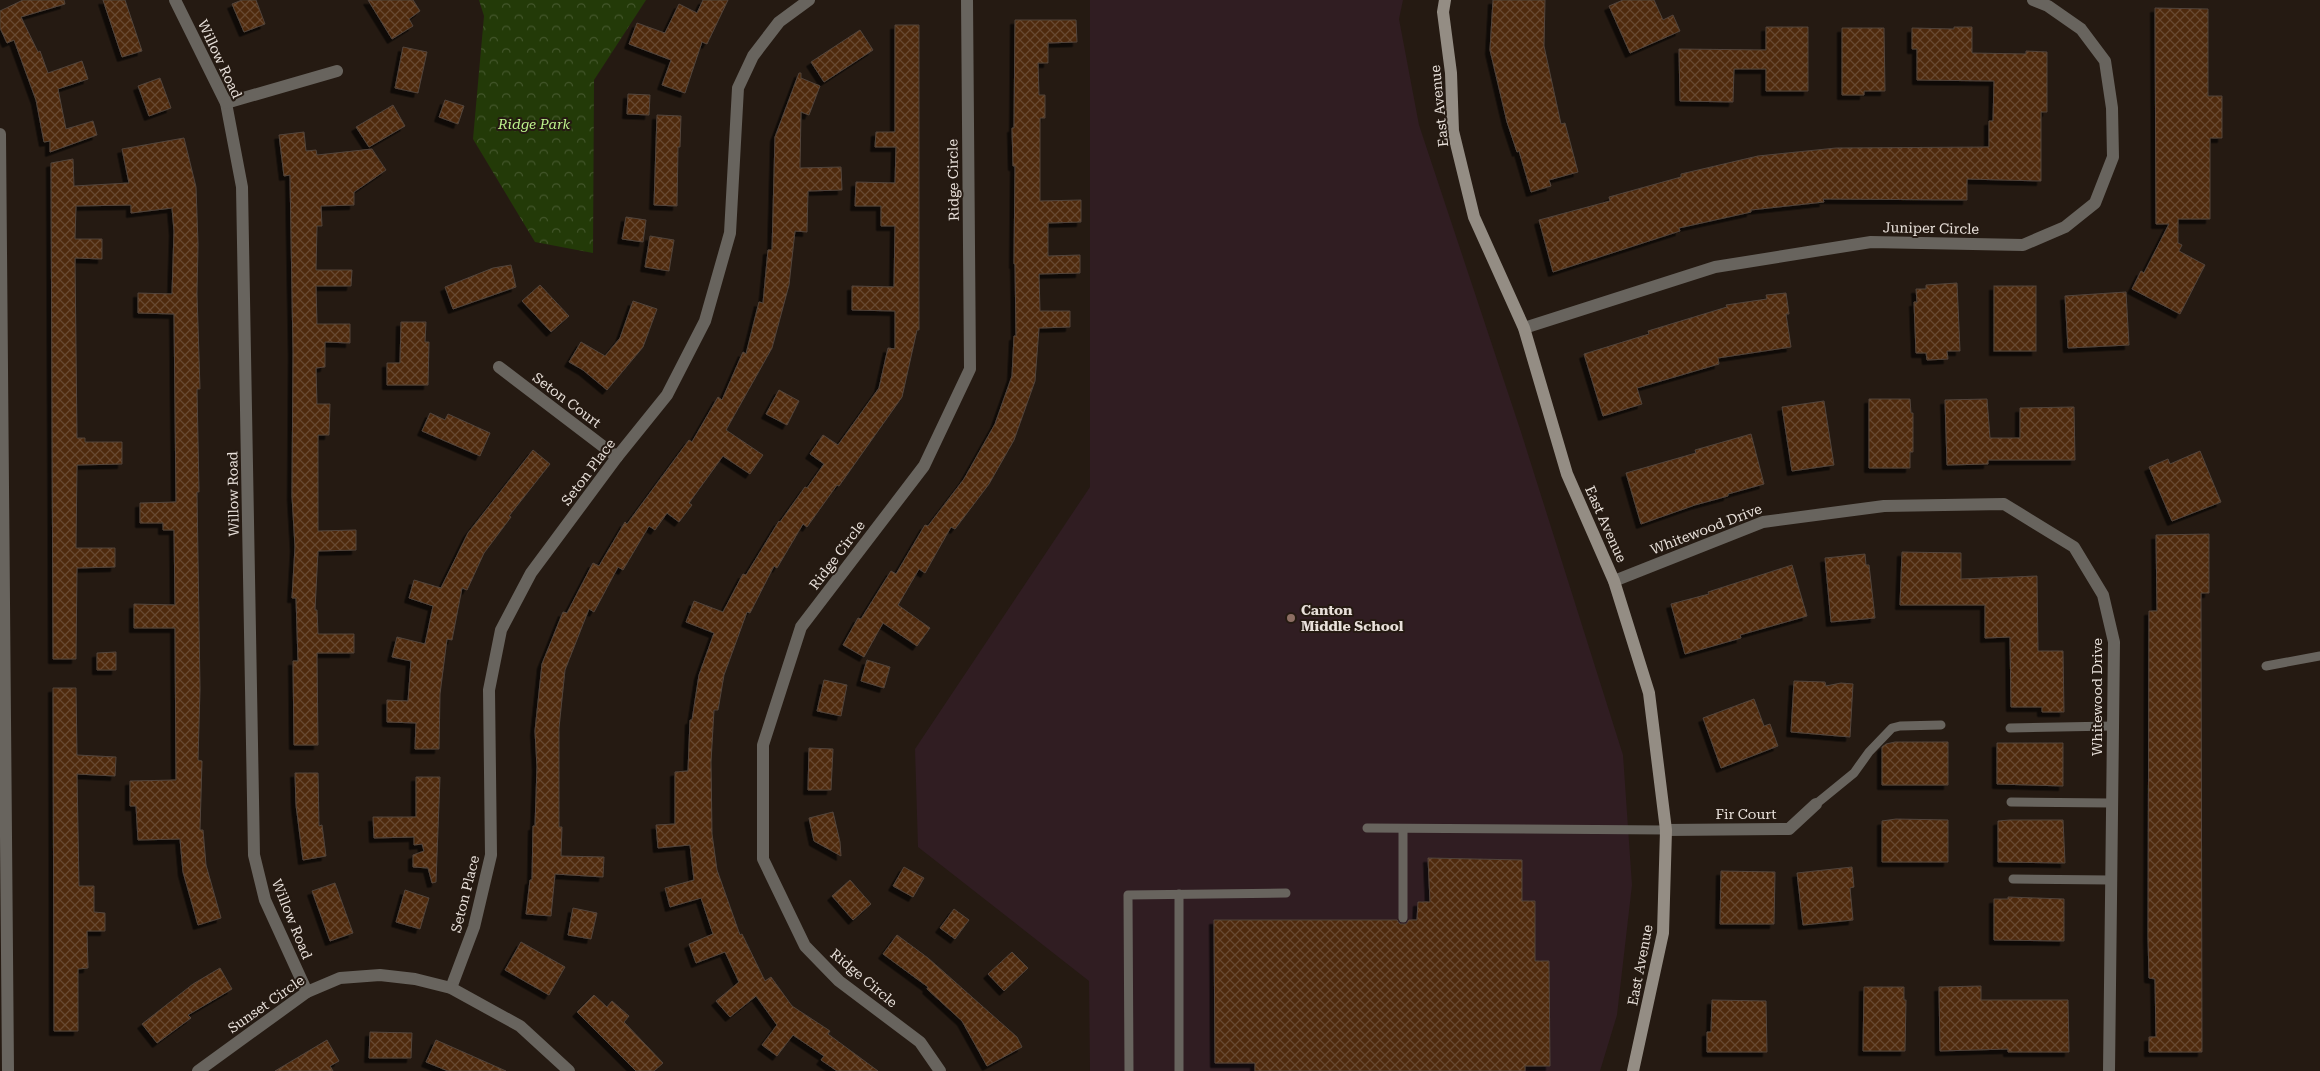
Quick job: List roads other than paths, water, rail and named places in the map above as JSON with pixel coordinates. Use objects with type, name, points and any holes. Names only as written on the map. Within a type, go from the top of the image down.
[{"type":"street","name":"Willow Road","points":[[175,0],[226,103],[242,187],[254,855],[265,900],[307,992]]},
{"type":"street","name":"Seton Place","points":[[451,988],[474,927],[491,855],[489,690],[501,630],[531,573],[617,457],[667,395],[706,321],[730,233],[738,88],[753,56],[779,22],[808,0]]},
{"type":"street","name":"Ridge Circle","points":[[940,1071],[920,1042],[839,981],[805,946],[763,859],[763,744],[801,627],[924,466],[970,370],[967,0]]},
{"type":"street","name":"East Avenue","points":[[1445,0],[1443,12],[1451,74],[1453,132],[1474,217],[1524,328],[1567,474],[1614,580],[1649,693],[1666,830],[1663,933],[1633,1071]]},
{"type":"street","name":"Juniper Circle","points":[[1524,328],[1715,267],[1871,242],[2023,245],[2065,227],[2094,203],[2113,158],[2112,108],[2105,61],[2081,29],[2048,6],[2033,0]]},
{"type":"street","points":[[226,103],[337,71]]},
{"type":"street","points":[[0,134],[8,1071]]},
{"type":"street","name":"Seton Court","points":[[498,367],[617,457]]},
{"type":"street","name":"Whitewood Drive","points":[[1614,580],[1764,522],[1884,506],[2004,504],[2074,547],[2103,595],[2114,642],[2110,803],[2109,1071]]},
{"type":"street","name":"Fir Court","points":[[1666,830],[1789,829],[1816,804]]},
{"type":"street","name":"Sunset Circle","points":[[198,1071],[307,992],[340,978],[380,975],[415,979],[451,988],[520,1026],[569,1071]]},
{"type":"lane","points":[[2266,666],[2320,656]]},
{"type":"lane","points":[[1816,804],[1854,773],[1869,752],[1892,728],[1900,726],[1941,725]]},
{"type":"lane","points":[[2010,728],[2113,726]]},
{"type":"lane","points":[[2011,802],[2110,803]]},
{"type":"lane","points":[[1367,828],[1666,830]]},
{"type":"lane","points":[[1403,829],[1403,918]]},
{"type":"lane","points":[[2013,879],[2110,880]]},
{"type":"lane","points":[[1128,1071],[1128,895],[1286,892]]},
{"type":"lane","points":[[1179,894],[1179,1071]]},
{"type":"place","name":"Canton Middle School","points":[[1291,618]]},
{"type":"park label","name":"Ridge Park","points":[[534,124]]}]
